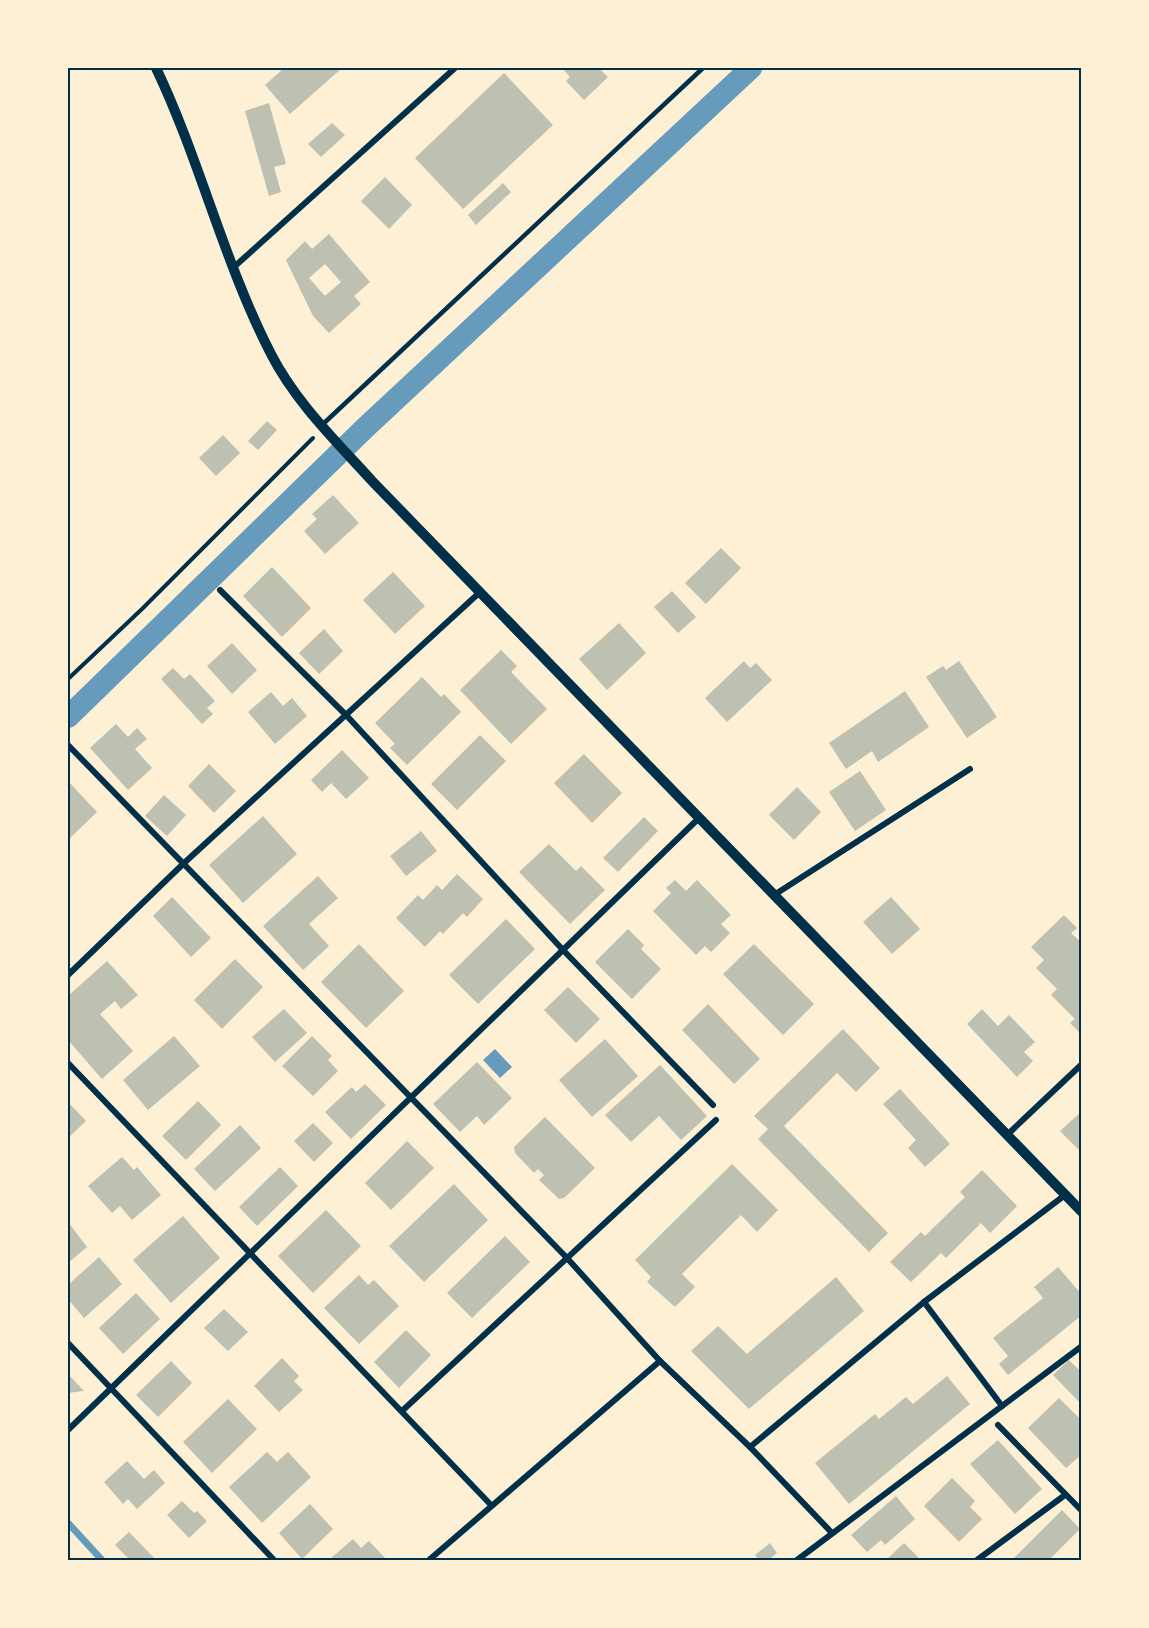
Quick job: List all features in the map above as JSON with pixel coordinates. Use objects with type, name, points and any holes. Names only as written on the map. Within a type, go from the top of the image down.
[{"type":"street","points":[[156,68],[234,267],[271,354],[294,391],[373,482],[479,593],[1082,1212]]},
{"type":"street","points":[[234,267],[455,68]]},
{"type":"street","points":[[220,590],[347,716],[563,950],[713,1106]]},
{"type":"street","points":[[68,975],[183,864],[479,593]]},
{"type":"street","points":[[68,745],[567,1258],[660,1361],[750,1447],[832,1533]]},
{"type":"street","points":[[774,895],[970,769]]},
{"type":"street","points":[[68,1430],[699,818]]},
{"type":"street","points":[[68,1063],[491,1505]]},
{"type":"street","points":[[1007,1135],[1082,1064]]},
{"type":"street","points":[[402,1411],[716,1120]]},
{"type":"street","points":[[750,1447],[924,1302],[1065,1195]]},
{"type":"street","points":[[924,1302],[1002,1406]]},
{"type":"street","points":[[68,1343],[274,1560]]},
{"type":"street","points":[[797,1560],[1082,1346]]},
{"type":"street","points":[[429,1560],[660,1361]]},
{"type":"street","points":[[998,1425],[1082,1511]]},
{"type":"street","points":[[977,1560],[1065,1495]]},
{"type":"lane","points":[[322,425],[703,68]]},
{"type":"path","points":[[68,679],[308,444],[322,425]]},
{"type":"water","points":[[495,1049],[512,1067],[500,1078],[483,1060]]},
{"type":"building","points":[[284,68],[342,68],[290,114],[265,85]]},
{"type":"building","points":[[562,68],[599,68],[608,77],[584,100],[566,81],[570,77]]},
{"type":"building","points":[[504,73],[553,125],[463,209],[415,158]]},
{"type":"building","points":[[269,103],[286,164],[274,167],[281,192],[269,196],[245,111]]},
{"type":"building","points":[[332,123],[345,135],[321,157],[308,144]]},
{"type":"building","points":[[385,177],[412,205],[389,229],[361,201]]},
{"type":"building","points":[[503,183],[511,192],[476,225],[468,215]]},
{"type":"building","points":[[329,234],[370,282],[354,296],[361,304],[329,333],[313,316],[286,260],[305,241],[312,249]],"holes":[[[325,264],[341,282],[325,296],[309,278]]]},
{"type":"building","points":[[267,421],[277,430],[258,450],[248,441]]},
{"type":"building","points":[[223,435],[240,453],[216,476],[199,458]]},
{"type":"building","points":[[333,495],[359,523],[325,554],[304,531],[317,519],[312,514]]},
{"type":"building","points":[[721,548],[741,568],[706,604],[685,583]]},
{"type":"building","points":[[272,567],[311,608],[282,637],[243,596]]},
{"type":"building","points":[[393,572],[425,606],[395,634],[363,600]]},
{"type":"building","points":[[672,591],[696,617],[678,633],[654,607]]},
{"type":"building","points":[[619,623],[646,653],[607,690],[579,659]]},
{"type":"building","points":[[324,629],[343,651],[319,674],[299,653]]},
{"type":"building","points":[[232,643],[257,670],[232,694],[207,666]]},
{"type":"building","points":[[501,650],[517,666],[511,672],[547,709],[511,744],[460,690]]},
{"type":"building","points":[[744,661],[750,668],[756,663],[772,680],[727,722],[705,698]]},
{"type":"building","points":[[959,661],[997,717],[967,738],[926,677],[943,666],[946,670]]},
{"type":"building","points":[[173,668],[184,679],[190,674],[215,701],[207,708],[213,714],[202,724],[161,679]]},
{"type":"building","points":[[422,677],[441,697],[444,694],[461,712],[407,765],[390,748],[395,744],[375,723]]},
{"type":"building","points":[[905,691],[929,727],[878,762],[872,751],[846,769],[829,743]]},
{"type":"building","points":[[271,692],[283,706],[292,698],[307,716],[275,744],[248,712]]},
{"type":"building","points":[[116,724],[128,737],[137,728],[147,739],[135,749],[152,768],[128,790],[90,748]]},
{"type":"building","points":[[480,735],[506,761],[457,810],[431,784]]},
{"type":"building","points":[[342,750],[369,778],[346,799],[331,783],[322,792],[311,780]]},
{"type":"building","points":[[584,754],[622,793],[592,823],[554,783]]},
{"type":"building","points":[[209,764],[236,791],[214,813],[188,786]]},
{"type":"building","points":[[860,771],[886,810],[855,831],[829,792]]},
{"type":"building","points":[[68,781],[97,812],[68,840]]},
{"type":"building","points":[[797,787],[821,812],[794,840],[769,815]]},
{"type":"building","points":[[164,795],[186,815],[167,836],[145,816]]},
{"type":"building","points":[[263,816],[297,854],[243,903],[209,865]]},
{"type":"building","points":[[644,817],[658,831],[618,872],[603,858]]},
{"type":"building","points":[[421,831],[437,851],[406,876],[390,856]]},
{"type":"building","points":[[549,844],[576,871],[581,866],[605,890],[570,924],[519,872]]},
{"type":"building","points":[[457,874],[483,899],[467,917],[463,913],[443,934],[440,931],[425,947],[396,918],[418,895],[423,900],[437,885],[442,890]]},
{"type":"building","points":[[318,876],[338,898],[309,924],[329,946],[303,970],[263,926]]},
{"type":"building","points":[[675,880],[686,891],[697,880],[731,915],[721,924],[730,933],[711,952],[705,946],[696,955],[653,911],[671,893],[666,888]]},
{"type":"building","points":[[172,897],[211,938],[191,957],[153,916]]},
{"type":"building","points":[[891,897],[920,929],[892,954],[863,922]]},
{"type":"building","points":[[1064,915],[1077,928],[1071,933],[1082,943],[1082,1035],[1070,1023],[1075,1019],[1051,995],[1057,989],[1036,968],[1044,960],[1031,947]]},
{"type":"building","points":[[506,919],[535,949],[478,1004],[449,975]]},
{"type":"building","points":[[628,929],[644,945],[641,949],[661,969],[632,999],[595,962]]},
{"type":"building","points":[[359,944],[404,991],[366,1028],[321,982]]},
{"type":"building","points":[[754,944],[814,1004],[783,1035],[723,974]]},
{"type":"building","points":[[235,959],[263,987],[222,1029],[194,1000]]},
{"type":"building","points":[[107,961],[138,995],[121,1009],[115,1001],[100,1014],[133,1051],[102,1079],[68,1040],[68,996]]},
{"type":"building","points":[[568,987],[600,1019],[576,1043],[544,1010]]},
{"type":"building","points":[[708,1004],[760,1059],[734,1084],[682,1030]]},
{"type":"building","points":[[284,1009],[307,1033],[275,1062],[252,1037]]},
{"type":"building","points":[[982,1009],[998,1026],[1009,1015],[1035,1042],[1024,1052],[1033,1061],[1017,1077],[967,1024]]},
{"type":"building","points":[[843,1029],[880,1068],[856,1092],[837,1073],[784,1126],[888,1233],[869,1252],[758,1139],[768,1129],[754,1116]]},
{"type":"building","points":[[174,1036],[200,1066],[148,1110],[123,1080]]},
{"type":"building","points":[[312,1036],[332,1056],[328,1060],[338,1071],[313,1096],[282,1066]]},
{"type":"building","points":[[605,1039],[638,1076],[592,1117],[559,1080]]},
{"type":"building","points":[[477,1062],[512,1098],[484,1125],[477,1116],[460,1132],[433,1104]]},
{"type":"building","points":[[660,1065],[707,1116],[681,1140],[659,1116],[631,1142],[605,1115]]},
{"type":"building","points":[[365,1084],[386,1105],[351,1139],[325,1112],[352,1087],[356,1092]]},
{"type":"building","points":[[900,1089],[950,1144],[925,1167],[908,1148],[916,1140],[883,1104]]},
{"type":"building","points":[[198,1101],[221,1125],[186,1160],[162,1136]]},
{"type":"building","points":[[68,1102],[86,1121],[68,1138]]},
{"type":"building","points":[[1082,1111],[1082,1153],[1060,1131]]},
{"type":"building","points":[[545,1117],[595,1168],[564,1198],[559,1199],[539,1180],[544,1175],[538,1169],[534,1173],[515,1153],[514,1147]]},
{"type":"building","points":[[313,1123],[333,1143],[314,1162],[294,1141]]},
{"type":"building","points":[[240,1125],[261,1148],[215,1191],[194,1169]]},
{"type":"building","points":[[407,1141],[434,1168],[391,1210],[365,1183]]},
{"type":"building","points":[[122,1157],[134,1170],[137,1167],[161,1195],[132,1220],[120,1206],[112,1213],[88,1186]]},
{"type":"building","points":[[732,1164],[778,1210],[757,1232],[741,1215],[682,1274],[695,1287],[675,1307],[647,1282],[651,1277],[635,1260]]},
{"type":"building","points":[[280,1167],[298,1186],[257,1226],[239,1207]]},
{"type":"building","points":[[982,1170],[1017,1206],[990,1233],[981,1223],[946,1258],[941,1253],[911,1282],[890,1262],[921,1232],[925,1236],[965,1197],[960,1192]]},
{"type":"building","points":[[454,1184],[488,1220],[424,1282],[389,1246]]},
{"type":"building","points":[[326,1210],[361,1246],[313,1293],[278,1256]]},
{"type":"building","points":[[183,1216],[220,1258],[171,1303],[133,1260]]},
{"type":"building","points":[[68,1222],[87,1247],[68,1263]]},
{"type":"building","points":[[505,1236],[530,1262],[472,1318],[447,1293]]},
{"type":"building","points":[[99,1257],[122,1284],[84,1318],[68,1299],[68,1285]]},
{"type":"building","points":[[1058,1267],[1082,1295],[1082,1315],[1008,1375],[999,1364],[1008,1356],[993,1338],[1043,1298],[1034,1287]]},
{"type":"building","points":[[359,1275],[368,1285],[374,1280],[399,1306],[359,1344],[324,1308]]},
{"type":"building","points":[[836,1277],[864,1311],[749,1409],[691,1351],[718,1326],[747,1354]]},
{"type":"building","points":[[136,1293],[160,1319],[123,1354],[99,1328]]},
{"type":"building","points":[[224,1309],[248,1332],[228,1351],[204,1328]]},
{"type":"building","points":[[406,1330],[431,1355],[399,1388],[374,1362]]},
{"type":"building","points":[[282,1358],[299,1376],[294,1381],[303,1390],[279,1412],[254,1386]]},
{"type":"building","points":[[1069,1360],[1082,1373],[1082,1405],[1053,1375]]},
{"type":"building","points":[[171,1361],[192,1383],[158,1417],[136,1395]]},
{"type":"building","points":[[68,1374],[84,1391],[68,1393]]},
{"type":"building","points":[[947,1376],[970,1404],[849,1504],[815,1463],[875,1414],[879,1419],[906,1397],[913,1404]]},
{"type":"building","points":[[1059,1398],[1082,1421],[1082,1454],[1066,1468],[1028,1428]]},
{"type":"building","points":[[228,1399],[257,1429],[212,1473],[183,1442]]},
{"type":"building","points":[[998,1440],[1042,1489],[1015,1514],[970,1464]]},
{"type":"building","points":[[267,1452],[277,1462],[288,1452],[311,1477],[262,1523],[229,1487]]},
{"type":"building","points":[[127,1461],[144,1479],[154,1470],[165,1483],[137,1509],[128,1499],[123,1504],[104,1482]]},
{"type":"building","points":[[952,1478],[975,1501],[970,1507],[982,1519],[959,1542],[924,1506]]},
{"type":"building","points":[[896,1496],[915,1519],[885,1545],[881,1540],[867,1552],[851,1535]]},
{"type":"building","points":[[182,1501],[194,1513],[197,1511],[207,1521],[189,1538],[167,1515]]},
{"type":"building","points":[[310,1504],[333,1529],[302,1559],[279,1533]]},
{"type":"building","points":[[1062,1510],[1080,1529],[1049,1560],[1013,1559]]},
{"type":"building","points":[[129,1532],[156,1560],[130,1560],[115,1545]]},
{"type":"building","points":[[353,1539],[361,1548],[369,1541],[387,1560],[329,1560]]},
{"type":"building","points":[[770,1543],[777,1553],[768,1560],[759,1560],[755,1555]]},
{"type":"building","points":[[904,1543],[921,1560],[886,1560]]},
{"type":"waterway","points":[[68,717],[365,428],[751,68]]},
{"type":"waterway","points":[[68,1523],[102,1560]]}]
